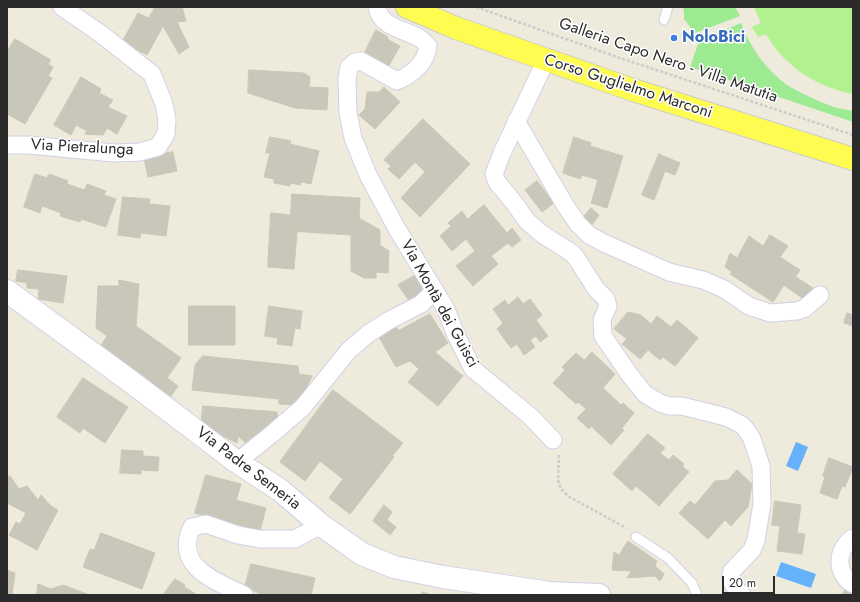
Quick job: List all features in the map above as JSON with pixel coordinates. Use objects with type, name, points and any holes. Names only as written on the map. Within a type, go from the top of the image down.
[{"type":"main road","name":"Corso Guglielmo Marconi","points":[[407,7],[456,28],[633,90],[853,159]]},
{"type":"main road","name":"Via Padre Semeria","points":[[7,291],[237,462],[280,490],[321,525],[362,554],[394,567],[514,592],[599,595]]},
{"type":"street","name":"Via Pietralunga","points":[[7,145],[29,145],[114,153],[140,152],[158,147],[166,134],[167,120],[164,104],[152,74],[101,34],[62,7]]},
{"type":"street","name":"Via Montà dei Guisci","points":[[377,7],[378,12],[387,24],[422,39],[428,46],[420,66],[407,76],[397,81],[361,61],[355,62],[349,67],[347,79],[348,113],[353,138],[368,175],[397,229],[434,292],[446,309],[454,333],[473,369],[530,416],[553,440]]},
{"type":"street","points":[[546,60],[516,121],[494,174],[497,182],[527,221],[542,234],[572,253],[596,289],[606,299],[608,306],[602,320],[603,336],[629,374],[645,394],[653,400],[669,406],[682,406],[726,417],[742,425],[752,439],[761,466],[762,504],[756,540],[752,550],[732,571],[731,574],[732,582],[742,595]]},
{"type":"street","points":[[516,121],[565,205],[578,224],[589,235],[669,272],[703,280],[724,289],[749,306],[770,313],[798,311],[805,308],[820,296]]},
{"type":"street","points":[[237,462],[303,407],[349,350],[368,334],[388,321],[421,304],[434,292]]},
{"type":"street","points":[[244,595],[206,576],[192,562],[189,556],[187,542],[188,535],[192,527],[206,524],[238,535],[260,539],[295,539],[321,525]]},
{"type":"street","points":[[853,538],[844,548],[839,561],[842,572],[849,582],[853,584]]},
{"type":"lane","points":[[664,20],[668,7]]},
{"type":"lane","points":[[636,537],[668,558],[692,583],[697,595]]},
{"type":"path","name":"Galleria Capo Nero - Villa Matutia","points":[[476,7],[609,54],[853,135]]},
{"type":"path","points":[[553,440],[559,450],[558,480],[561,489],[568,496],[615,522],[636,537]]},
{"type":"green space","points":[[683,7],[735,7],[740,16],[695,33],[684,19]]},
{"type":"green space","points":[[754,7],[852,7],[853,94],[840,91],[814,80],[782,56],[766,34],[758,37],[752,27],[761,23]]},
{"type":"green space","points":[[741,23],[754,49],[779,79],[787,85],[817,100],[832,106],[853,111],[853,122],[690,67],[699,41]]},
{"type":"water","points":[[796,442],[808,447],[798,471],[786,466]]},
{"type":"water","points":[[781,562],[816,574],[811,588],[776,576]]},
{"type":"building","points":[[154,7],[182,7],[186,21],[177,22],[189,47],[179,54],[154,10]]},
{"type":"building","points":[[154,10],[163,26],[147,55],[122,42],[138,13],[148,18]]},
{"type":"building","points":[[376,30],[388,37],[387,39],[400,46],[387,69],[363,56]]},
{"type":"building","points":[[15,39],[51,60],[48,64],[53,67],[48,76],[52,78],[25,124],[7,114],[7,52]]},
{"type":"building","points":[[249,70],[304,73],[310,77],[309,87],[328,88],[327,110],[295,108],[248,93]]},
{"type":"building","points":[[81,77],[101,89],[99,93],[113,100],[108,107],[127,116],[117,134],[107,128],[103,135],[85,134],[87,131],[76,125],[71,135],[54,125]]},
{"type":"building","points":[[384,87],[400,102],[375,129],[359,115],[365,109],[367,92],[379,92]]},
{"type":"building","points":[[423,119],[470,164],[420,217],[401,198],[425,172],[415,162],[399,179],[388,169],[391,166],[384,160]]},
{"type":"building","points":[[270,137],[291,141],[290,144],[319,151],[311,184],[301,182],[300,185],[291,183],[290,186],[274,183],[274,179],[264,177],[270,153],[266,153]]},
{"type":"building","points":[[574,137],[591,143],[590,146],[623,156],[607,208],[591,203],[598,180],[582,175],[580,179],[563,173]]},
{"type":"building","points":[[173,152],[177,171],[148,177],[144,158]]},
{"type":"building","points":[[659,154],[680,163],[675,175],[665,171],[654,200],[642,195]]},
{"type":"building","points":[[35,174],[47,178],[49,174],[68,181],[67,184],[85,190],[87,184],[106,191],[104,195],[116,199],[106,227],[81,219],[80,222],[60,216],[61,213],[42,206],[40,213],[24,207]]},
{"type":"building","points":[[537,181],[554,203],[542,212],[525,190]]},
{"type":"building","points":[[292,194],[360,198],[359,218],[351,235],[290,231]]},
{"type":"building","points":[[123,197],[150,199],[149,204],[170,206],[166,236],[141,233],[140,238],[118,235]]},
{"type":"building","points":[[484,205],[507,233],[512,228],[521,240],[512,247],[508,243],[491,256],[498,264],[473,286],[456,266],[475,251],[466,239],[452,251],[440,236],[451,226],[448,223],[462,211],[467,219]]},
{"type":"building","points":[[591,208],[599,215],[592,225],[583,218]]},
{"type":"building","points":[[271,213],[291,215],[290,231],[297,232],[294,269],[268,267]]},
{"type":"building","points":[[359,218],[380,230],[380,245],[389,251],[388,273],[376,272],[376,278],[364,278],[351,271],[351,235]]},
{"type":"building","points":[[770,235],[788,246],[780,257],[800,270],[788,288],[784,285],[773,302],[730,274],[732,272],[725,267],[730,253],[737,258],[749,236],[763,246]]},
{"type":"building","points":[[18,270],[67,276],[63,303],[38,299],[39,289],[27,288],[27,283],[16,281]]},
{"type":"building","points":[[416,275],[426,293],[410,302],[398,285]]},
{"type":"building","points":[[796,277],[813,288],[805,300],[788,288]]},
{"type":"building","points":[[119,280],[139,284],[136,326],[118,323],[107,336],[96,328],[98,286],[119,286]]},
{"type":"building","points":[[518,297],[523,304],[530,299],[542,315],[536,320],[548,336],[540,342],[536,336],[530,340],[535,347],[524,355],[517,344],[511,348],[497,329],[503,323],[493,309],[505,300],[508,305]]},
{"type":"building","points":[[189,306],[235,306],[235,345],[189,345]]},
{"type":"building","points":[[269,306],[302,311],[300,329],[295,328],[292,346],[277,344],[278,338],[265,336]]},
{"type":"building","points":[[628,312],[641,315],[651,324],[657,316],[671,327],[677,320],[698,338],[675,366],[663,357],[660,360],[648,350],[640,359],[622,344],[627,339],[614,329]]},
{"type":"building","points":[[847,313],[853,315],[853,326],[844,323]]},
{"type":"building","points":[[430,314],[448,343],[435,352],[463,376],[438,406],[408,382],[419,369],[410,361],[396,367],[379,337],[394,326],[399,330]]},
{"type":"building","points":[[118,323],[136,326],[181,358],[167,378],[178,386],[171,396],[100,347]]},
{"type":"building","points":[[592,352],[615,374],[603,388],[621,405],[623,403],[634,413],[622,428],[624,430],[611,445],[591,426],[589,429],[577,418],[586,409],[578,402],[576,404],[553,383],[565,370],[562,367],[576,353],[584,360]]},
{"type":"building","points":[[203,356],[298,366],[299,374],[312,376],[298,405],[279,404],[279,399],[192,390],[195,365]]},
{"type":"building","points":[[83,378],[128,407],[105,443],[83,428],[80,433],[57,417]]},
{"type":"building","points":[[333,390],[403,443],[392,456],[323,403]]},
{"type":"building","points":[[323,403],[394,457],[350,514],[329,498],[343,479],[320,461],[305,481],[280,462]]},
{"type":"building","points":[[203,406],[277,412],[278,419],[248,445],[238,436],[237,443],[201,425]]},
{"type":"building","points":[[648,434],[665,448],[660,453],[669,460],[673,455],[684,464],[682,466],[689,472],[659,506],[636,486],[632,491],[613,474]]},
{"type":"building","points":[[122,450],[143,451],[143,456],[159,457],[158,471],[141,470],[141,474],[120,473]]},
{"type":"building","points":[[829,458],[853,467],[845,487],[842,486],[837,499],[820,493],[825,477],[823,476]]},
{"type":"building","points":[[737,470],[752,484],[748,507],[731,526],[725,520],[708,539],[679,513],[690,501],[695,505],[715,481],[728,480]]},
{"type":"building","points":[[206,475],[241,484],[236,500],[266,508],[260,531],[195,513]]},
{"type":"building","points":[[10,476],[19,489],[27,486],[38,500],[41,495],[51,506],[58,510],[37,550],[9,535],[16,522],[20,524],[26,513],[7,503],[7,477]]},
{"type":"building","points":[[775,501],[801,505],[797,533],[805,534],[802,554],[777,551],[780,526],[772,525]]},
{"type":"building","points":[[384,505],[392,512],[387,520],[396,527],[390,535],[373,521]]},
{"type":"building","points":[[101,533],[155,553],[142,589],[83,567],[90,549],[94,550]]},
{"type":"building","points":[[628,541],[657,561],[655,566],[664,574],[660,581],[655,576],[627,578],[631,571],[612,570],[614,552],[619,555]]},
{"type":"building","points":[[251,564],[315,578],[311,595],[263,595],[245,587]]},
{"type":"building","points":[[7,570],[15,573],[12,595],[7,595]]},
{"type":"building","points":[[175,579],[185,585],[184,587],[196,594],[163,595]]},
{"type":"building","points":[[38,584],[51,589],[63,585],[90,595],[37,595]]},
{"type":"building","points":[[847,587],[853,591],[853,595],[842,595]]},
{"type":"building","points":[[423,592],[431,595],[421,595]]},
{"type":"place","name":"NoloBici","points":[[674,38]]}]
